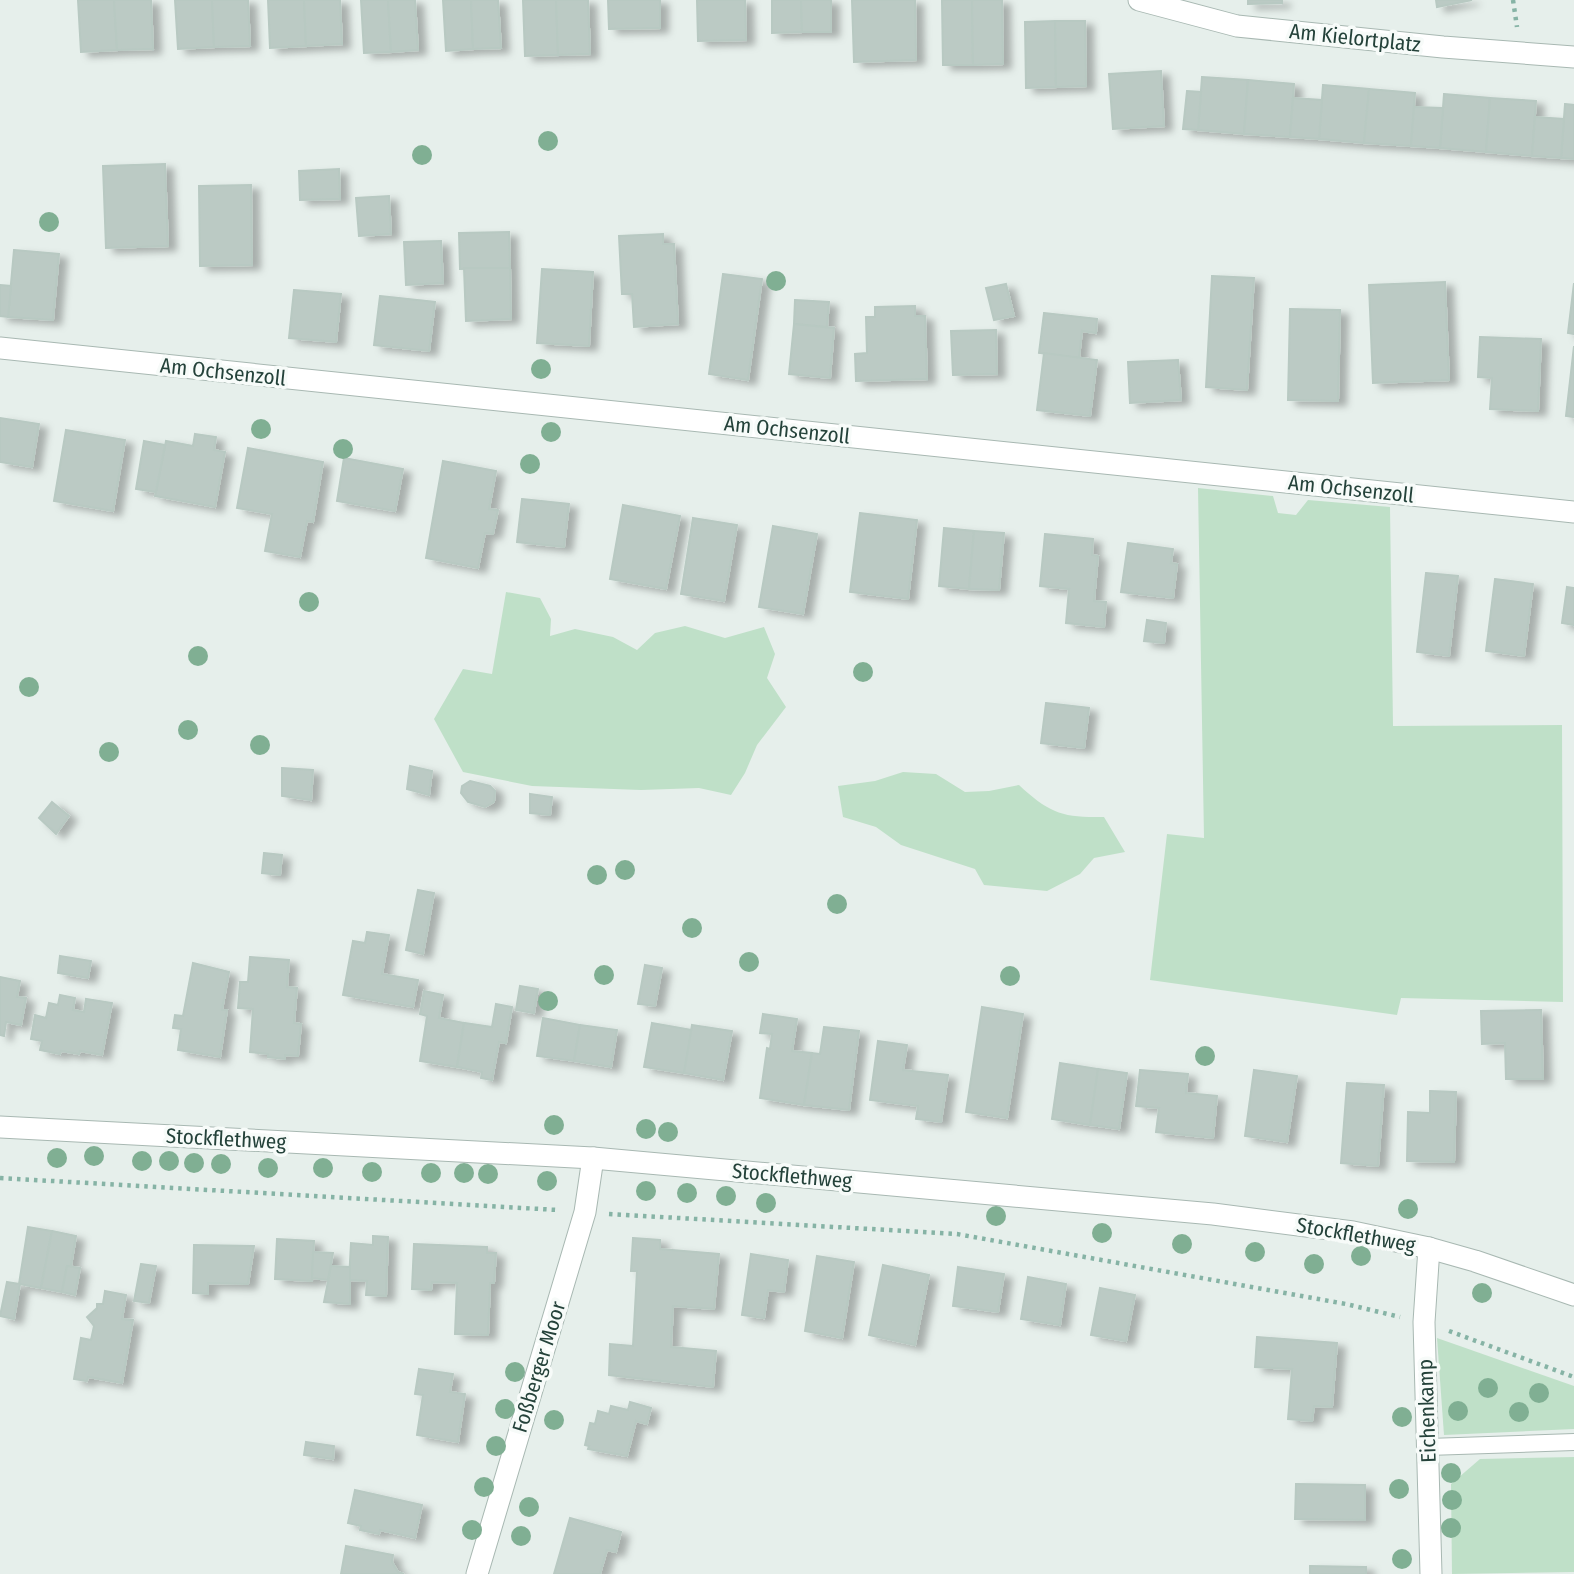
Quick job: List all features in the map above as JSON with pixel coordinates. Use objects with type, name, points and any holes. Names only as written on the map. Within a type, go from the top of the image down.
[{"type":"street","name":"Am Kielortplatz","points":[[1139,0],[1237,26],[1574,57]]},
{"type":"street","name":"Am Ochsenzoll","points":[[0,348],[1574,512]]},
{"type":"street","name":"Stockflethweg","points":[[0,1127],[593,1158],[1213,1214],[1353,1232],[1429,1248],[1574,1295]]},
{"type":"street","name":"Foßberger Moor","points":[[477,1574],[585,1212],[593,1158]]},
{"type":"street","name":"Eichenkamp","points":[[1429,1248],[1424,1322],[1431,1574]]},
{"type":"lane","points":[[1428,1447],[1574,1442]]},
{"type":"path","points":[[0,1178],[957,1234],[1346,1304],[1424,1322],[1574,1377]]},
{"type":"green space","points":[[1198,488],[1273,496],[1278,513],[1296,515],[1308,500],[1390,507],[1393,726],[1562,725],[1563,1002],[1401,998],[1397,1015],[1150,980],[1167,834],[1204,838]]},
{"type":"green space","points":[[506,592],[540,598],[551,619],[550,636],[575,629],[613,637],[637,650],[655,633],[685,626],[725,638],[764,627],[775,654],[767,678],[786,707],[757,745],[745,773],[731,795],[699,788],[641,790],[532,786],[463,772],[434,719],[463,669],[492,674]]},
{"type":"green space","points":[[903,772],[936,774],[965,792],[1019,785],[1039,802],[1057,812],[1104,817],[1125,852],[1094,858],[1080,874],[1047,891],[984,885],[975,869],[901,845],[876,827],[843,817],[838,786],[875,781]]},
{"type":"green space","points":[[1437,1338],[1574,1386],[1574,1429],[1444,1435]]},
{"type":"green space","points":[[1574,1457],[1574,1572],[1452,1574],[1451,1484],[1480,1459]]},
{"type":"building","points":[[78,0],[114,0],[117,50],[81,52]]},
{"type":"building","points":[[114,0],[151,0],[153,49],[117,50]]},
{"type":"building","points":[[175,0],[212,0],[214,47],[178,49]]},
{"type":"building","points":[[212,0],[248,0],[250,46],[214,47]]},
{"type":"building","points":[[268,0],[304,0],[306,46],[270,48]]},
{"type":"building","points":[[304,0],[340,0],[342,44],[306,46]]},
{"type":"building","points":[[361,0],[388,0],[391,52],[364,53]]},
{"type":"building","points":[[388,0],[415,0],[418,50],[391,52]]},
{"type":"building","points":[[443,0],[471,0],[473,49],[446,51]]},
{"type":"building","points":[[471,0],[498,0],[501,48],[473,49]]},
{"type":"building","points":[[523,0],[556,0],[558,55],[525,56]]},
{"type":"building","points":[[556,0],[588,0],[590,54],[558,55]]},
{"type":"building","points":[[608,0],[660,0],[660,28],[609,29]]},
{"type":"building","points":[[697,0],[745,0],[746,40],[698,41]]},
{"type":"building","points":[[772,0],[801,0],[802,32],[772,33]]},
{"type":"building","points":[[801,0],[831,0],[831,32],[802,32]]},
{"type":"building","points":[[852,0],[915,0],[916,60],[854,62]]},
{"type":"building","points":[[942,0],[972,0],[973,65],[943,65]]},
{"type":"building","points":[[972,0],[1002,0],[1003,64],[973,65]]},
{"type":"building","points":[[1248,0],[1282,0],[1282,3],[1248,4]]},
{"type":"building","points":[[1436,0],[1472,0],[1437,7]]},
{"type":"building","points":[[1055,21],[1056,87],[1026,88],[1025,22]]},
{"type":"building","points":[[1055,21],[1085,21],[1086,86],[1056,87]]},
{"type":"building","points":[[1161,71],[1164,126],[1113,129],[1109,74]]},
{"type":"building","points":[[1202,77],[1248,80],[1244,134],[1198,130]]},
{"type":"building","points":[[1248,80],[1294,84],[1290,137],[1244,134]]},
{"type":"building","points":[[1323,85],[1369,89],[1364,143],[1319,139]]},
{"type":"building","points":[[1369,89],[1415,93],[1411,146],[1364,143]]},
{"type":"building","points":[[1187,91],[1201,92],[1198,130],[1183,129]]},
{"type":"building","points":[[1444,94],[1490,98],[1486,152],[1440,148]]},
{"type":"building","points":[[1293,98],[1322,100],[1319,139],[1290,137]]},
{"type":"building","points":[[1490,98],[1536,101],[1532,156],[1486,152]]},
{"type":"building","points":[[1565,104],[1574,105],[1574,159],[1561,158]]},
{"type":"building","points":[[1414,107],[1443,108],[1440,148],[1411,146]]},
{"type":"building","points":[[1535,117],[1564,119],[1561,158],[1532,156]]},
{"type":"building","points":[[165,164],[168,246],[106,248],[103,166]]},
{"type":"building","points":[[339,169],[340,199],[300,200],[299,171]]},
{"type":"building","points":[[251,185],[252,265],[200,266],[199,186]]},
{"type":"building","points":[[389,196],[391,234],[359,236],[356,198]]},
{"type":"building","points":[[509,232],[510,268],[460,269],[459,233]]},
{"type":"building","points":[[663,234],[663,244],[674,244],[678,324],[634,327],[632,294],[622,294],[619,236]]},
{"type":"building","points":[[441,241],[443,283],[406,285],[404,242]]},
{"type":"building","points":[[14,250],[59,254],[53,320],[8,317]]},
{"type":"building","points":[[464,268],[510,268],[511,319],[466,321]]},
{"type":"building","points":[[542,269],[593,272],[589,346],[537,343]]},
{"type":"building","points":[[723,274],[762,279],[748,380],[709,374]]},
{"type":"building","points":[[1212,276],[1254,278],[1247,390],[1206,387]]},
{"type":"building","points":[[1445,282],[1449,380],[1373,383],[1369,285]]},
{"type":"building","points":[[1574,283],[1574,334],[1568,333]]},
{"type":"building","points":[[1006,284],[1014,316],[994,320],[986,288]]},
{"type":"building","points":[[0,285],[11,286],[8,317],[0,316]]},
{"type":"building","points":[[294,290],[341,294],[336,342],[289,338]]},
{"type":"building","points":[[380,296],[435,302],[429,351],[374,345]]},
{"type":"building","points":[[795,300],[829,302],[827,327],[794,324]]},
{"type":"building","points":[[915,306],[915,316],[925,316],[927,379],[856,381],[855,354],[867,353],[866,317],[875,317],[875,307]]},
{"type":"building","points":[[1290,309],[1340,310],[1338,401],[1288,400]]},
{"type":"building","points":[[1044,313],[1097,319],[1096,333],[1082,331],[1079,358],[1039,353]]},
{"type":"building","points":[[794,324],[834,328],[830,378],[789,374]]},
{"type":"building","points":[[996,330],[997,374],[953,375],[951,331]]},
{"type":"building","points":[[1480,337],[1541,339],[1538,411],[1490,409],[1492,378],[1478,377]]},
{"type":"building","points":[[1574,346],[1574,417],[1566,416]]},
{"type":"building","points":[[1044,353],[1097,360],[1090,416],[1037,410]]},
{"type":"building","points":[[1178,360],[1181,400],[1130,403],[1128,362]]},
{"type":"building","points":[[0,418],[39,424],[32,467],[0,462]]},
{"type":"building","points":[[66,430],[125,440],[113,511],[54,501]]},
{"type":"building","points":[[195,434],[216,437],[214,450],[225,452],[215,507],[155,496],[166,441],[193,446]]},
{"type":"building","points":[[144,441],[165,445],[156,492],[136,489]]},
{"type":"building","points":[[248,448],[323,462],[313,522],[307,521],[300,557],[265,551],[272,514],[237,508]]},
{"type":"building","points":[[344,458],[403,469],[395,511],[337,501]]},
{"type":"building","points":[[443,461],[496,471],[489,509],[498,510],[493,534],[485,533],[478,568],[426,558]]},
{"type":"building","points":[[522,499],[569,504],[564,547],[517,542]]},
{"type":"building","points":[[623,505],[680,516],[666,589],[610,579]]},
{"type":"building","points":[[860,513],[917,520],[908,599],[850,592]]},
{"type":"building","points":[[693,518],[737,525],[724,601],[681,594]]},
{"type":"building","points":[[773,526],[817,534],[803,614],[759,607]]},
{"type":"building","points":[[944,528],[974,531],[969,589],[939,586]]},
{"type":"building","points":[[974,531],[1004,533],[999,590],[969,589]]},
{"type":"building","points":[[1045,534],[1093,539],[1092,555],[1098,556],[1094,601],[1106,602],[1104,627],[1066,623],[1069,589],[1040,586]]},
{"type":"building","points":[[1128,543],[1173,549],[1171,563],[1177,564],[1173,598],[1121,592]]},
{"type":"building","points":[[1426,573],[1458,576],[1449,656],[1417,652]]},
{"type":"building","points":[[1495,579],[1533,584],[1524,656],[1486,651]]},
{"type":"building","points":[[1567,587],[1574,588],[1574,625],[1562,623]]},
{"type":"building","points":[[1147,620],[1166,623],[1164,643],[1144,641]]},
{"type":"building","points":[[1046,703],[1089,708],[1084,748],[1041,743]]},
{"type":"building","points":[[410,766],[432,771],[429,795],[407,789]]},
{"type":"building","points":[[282,768],[313,770],[311,800],[282,796]]},
{"type":"building","points":[[470,781],[490,786],[495,791],[494,802],[485,807],[468,802],[461,793],[462,786]]},
{"type":"building","points":[[530,794],[552,797],[550,815],[530,813]]},
{"type":"building","points":[[52,802],[69,816],[56,834],[39,818]]},
{"type":"building","points":[[264,853],[282,855],[280,875],[262,873]]},
{"type":"building","points":[[418,890],[434,893],[423,954],[406,950]]},
{"type":"building","points":[[367,932],[389,935],[382,974],[418,980],[413,1007],[343,995],[353,941],[365,943]]},
{"type":"building","points":[[60,956],[91,961],[88,978],[58,973]]},
{"type":"building","points":[[250,957],[289,960],[287,987],[297,988],[294,1023],[301,1024],[298,1056],[285,1055],[285,1059],[250,1052],[253,1009],[238,1008],[240,982],[248,982]]},
{"type":"building","points":[[193,963],[229,972],[222,1010],[227,1010],[220,1057],[178,1050],[181,1029],[173,1028],[175,1015],[183,1016]]},
{"type":"building","points":[[645,965],[662,968],[655,1006],[638,1004]]},
{"type":"building","points":[[0,977],[20,981],[17,997],[26,998],[21,1025],[6,1022],[4,1036],[0,1035]]},
{"type":"building","points":[[520,986],[538,989],[534,1013],[516,1010]]},
{"type":"building","points":[[424,991],[443,995],[439,1018],[464,1023],[457,1067],[420,1061],[427,1016],[420,1014]]},
{"type":"building","points":[[60,995],[75,998],[73,1010],[84,1012],[86,999],[112,1003],[102,1055],[80,1051],[79,1054],[61,1051],[60,1054],[40,1050],[42,1041],[31,1039],[35,1015],[46,1018],[49,1003],[58,1005]]},
{"type":"building","points":[[496,1004],[512,1007],[506,1043],[499,1042],[492,1080],[481,1078],[482,1072],[457,1067],[464,1023],[492,1027]]},
{"type":"building","points":[[982,1007],[1023,1014],[1007,1118],[966,1112]]},
{"type":"building","points":[[1541,1010],[1543,1079],[1506,1079],[1505,1043],[1482,1044],[1481,1011]]},
{"type":"building","points":[[763,1014],[797,1019],[792,1051],[812,1053],[804,1105],[760,1098],[767,1048],[770,1049],[772,1034],[760,1033]]},
{"type":"building","points":[[543,1018],[580,1025],[574,1061],[537,1056]]},
{"type":"building","points":[[652,1023],[692,1030],[684,1073],[644,1067]]},
{"type":"building","points":[[580,1025],[617,1030],[611,1067],[574,1061]]},
{"type":"building","points":[[692,1025],[732,1031],[723,1080],[684,1073]]},
{"type":"building","points":[[824,1027],[859,1031],[849,1110],[804,1105],[812,1053],[820,1054]]},
{"type":"building","points":[[878,1041],[907,1045],[903,1070],[948,1075],[941,1122],[916,1119],[918,1106],[870,1100]]},
{"type":"building","points":[[1060,1063],[1098,1069],[1090,1125],[1052,1119]]},
{"type":"building","points":[[1098,1069],[1127,1073],[1119,1129],[1090,1125]]},
{"type":"building","points":[[1140,1070],[1188,1074],[1186,1093],[1217,1096],[1213,1138],[1156,1132],[1159,1108],[1136,1106]]},
{"type":"building","points":[[1254,1070],[1297,1076],[1287,1142],[1245,1136]]},
{"type":"building","points":[[1347,1083],[1384,1085],[1378,1166],[1341,1163]]},
{"type":"building","points":[[1430,1091],[1456,1092],[1454,1162],[1407,1161],[1408,1112],[1430,1113]]},
{"type":"building","points":[[28,1227],[52,1231],[41,1288],[19,1284]]},
{"type":"building","points":[[52,1231],[76,1236],[71,1266],[67,1266],[62,1292],[41,1288]]},
{"type":"building","points":[[373,1236],[388,1237],[386,1296],[366,1295],[367,1281],[349,1280],[351,1243],[373,1245]]},
{"type":"building","points":[[633,1238],[660,1240],[660,1249],[719,1254],[714,1309],[673,1306],[671,1347],[716,1351],[713,1387],[609,1375],[610,1344],[633,1346],[637,1271],[631,1271]]},
{"type":"building","points":[[277,1239],[314,1241],[312,1281],[275,1279]]},
{"type":"building","points":[[414,1244],[487,1247],[487,1253],[496,1253],[494,1283],[490,1283],[488,1335],[455,1334],[457,1283],[432,1282],[431,1290],[412,1289]]},
{"type":"building","points":[[194,1245],[254,1246],[248,1284],[208,1283],[208,1294],[193,1293]]},
{"type":"building","points":[[313,1252],[333,1253],[328,1280],[312,1278]]},
{"type":"building","points":[[751,1254],[788,1260],[784,1292],[768,1290],[764,1318],[742,1315]]},
{"type":"building","points":[[817,1256],[854,1262],[842,1338],[805,1331]]},
{"type":"building","points":[[141,1264],[156,1266],[149,1303],[134,1301]]},
{"type":"building","points":[[883,1265],[929,1275],[915,1345],[869,1335]]},
{"type":"building","points":[[67,1266],[80,1268],[75,1295],[62,1292]]},
{"type":"building","points":[[331,1266],[350,1267],[350,1304],[324,1302]]},
{"type":"building","points":[[958,1267],[1004,1274],[998,1312],[953,1306]]},
{"type":"building","points":[[1028,1277],[1066,1284],[1060,1325],[1021,1319]]},
{"type":"building","points":[[7,1282],[20,1284],[14,1319],[0,1316]]},
{"type":"building","points":[[1100,1288],[1135,1295],[1126,1341],[1091,1335]]},
{"type":"building","points":[[105,1291],[126,1295],[122,1319],[133,1320],[122,1383],[88,1377],[87,1381],[74,1379],[81,1338],[91,1340],[94,1326],[87,1317],[97,1308],[97,1304],[103,1304]]},
{"type":"building","points":[[1257,1337],[1337,1343],[1332,1407],[1314,1406],[1312,1421],[1288,1419],[1292,1369],[1255,1367]]},
{"type":"building","points":[[419,1369],[453,1374],[450,1392],[465,1394],[458,1442],[417,1435],[423,1395],[415,1394]]},
{"type":"building","points":[[630,1402],[651,1408],[647,1424],[636,1421],[627,1456],[588,1449],[589,1446],[585,1445],[590,1423],[595,1424],[598,1411],[609,1414],[611,1406],[628,1410]]},
{"type":"building","points":[[306,1442],[334,1446],[333,1459],[304,1455]]},
{"type":"building","points":[[1296,1484],[1365,1485],[1365,1520],[1295,1519]]},
{"type":"building","points":[[355,1490],[422,1505],[415,1538],[380,1530],[379,1534],[360,1530],[361,1526],[348,1523]]},
{"type":"building","points":[[570,1518],[621,1532],[616,1552],[607,1550],[600,1574],[554,1574]]},
{"type":"building","points":[[346,1546],[393,1555],[392,1562],[398,1572],[404,1574],[341,1574]]},
{"type":"building","points":[[1310,1566],[1366,1567],[1366,1574],[1310,1574]]}]
